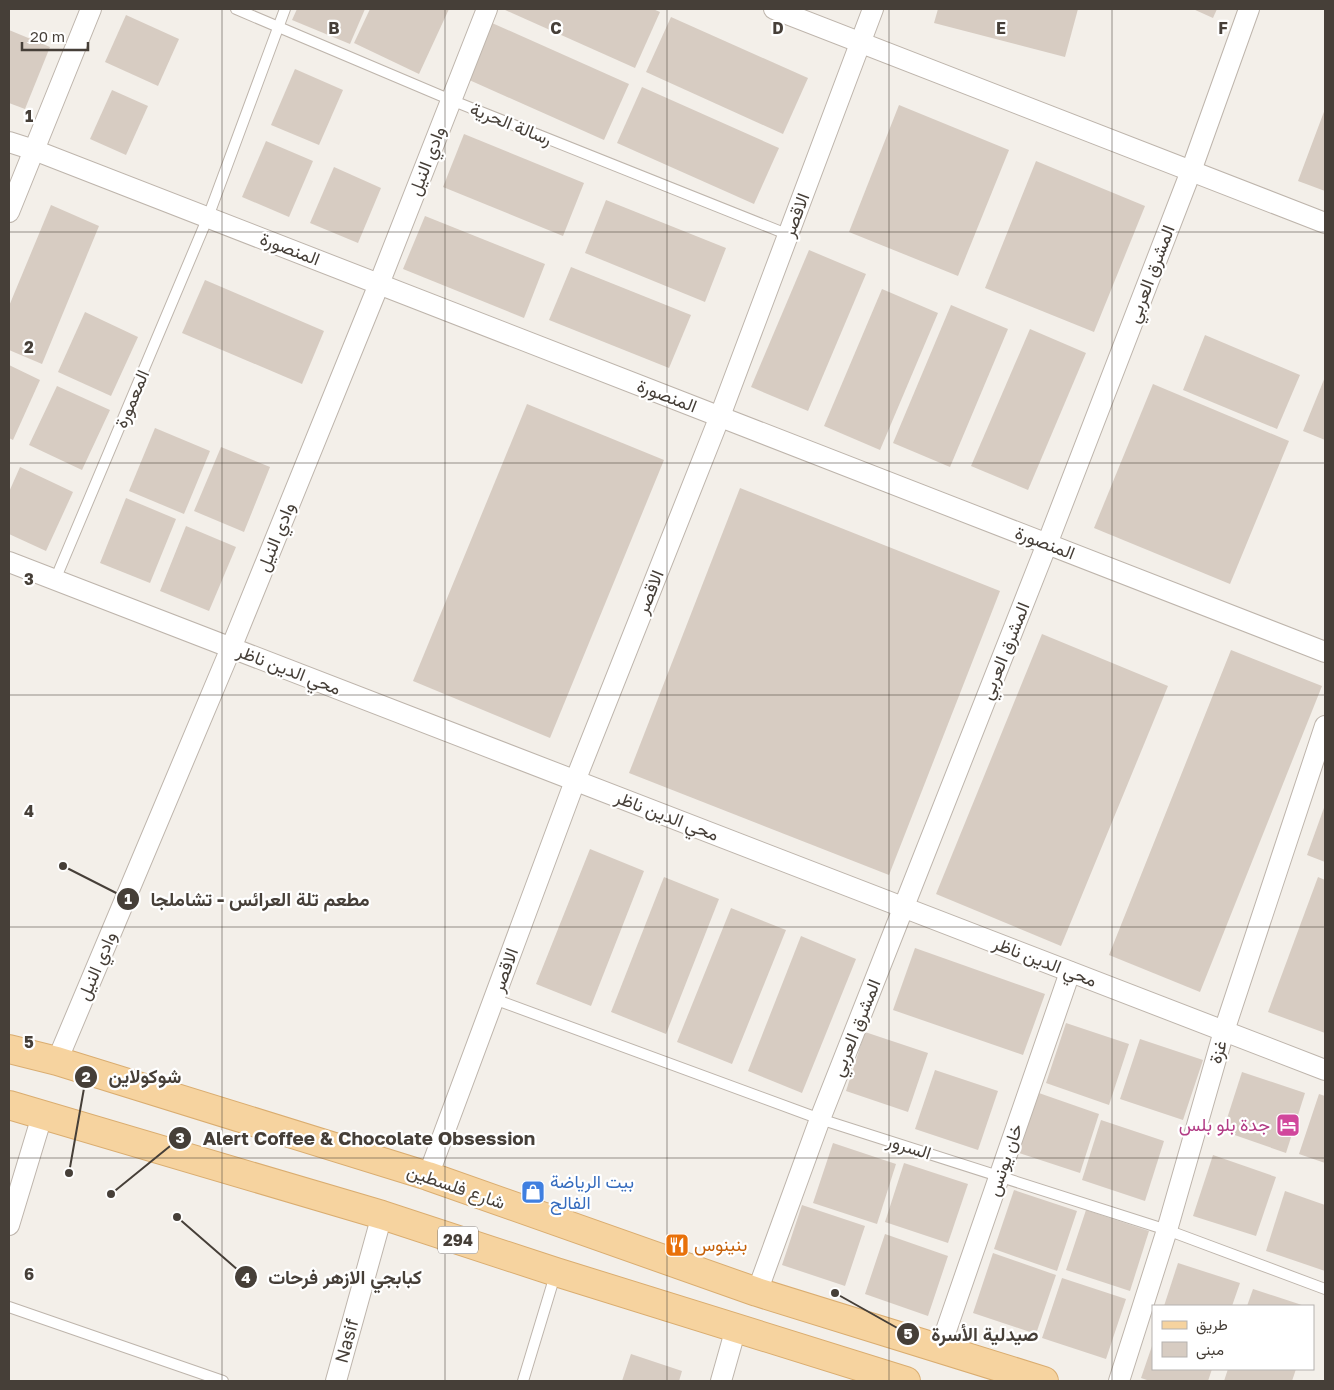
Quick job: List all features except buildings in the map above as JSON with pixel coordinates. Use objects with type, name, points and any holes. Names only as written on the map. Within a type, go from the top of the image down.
[{"type":"main road","name":"شارع فلسطين","points":[[9,1049],[57,1061],[428,1176],[757,1292],[1044,1381]]},
{"type":"main road","name":"294","points":[[9,1105],[382,1215],[556,1272],[906,1381]]},
{"type":"street","points":[[9,212],[91,9]]},
{"type":"street","name":"وادي النيل","points":[[57,1061],[231,648],[487,9]]},
{"type":"street","points":[[774,9],[1325,224]]},
{"type":"street","name":"الاقصر","points":[[428,1176],[575,781],[720,416],[873,9]]},
{"type":"street","name":"المشرق العربي","points":[[757,1292],[820,1118],[1047,544],[1191,171],[1249,9]]},
{"type":"street","name":"المنصورة","points":[[9,142],[208,217],[1325,652]]},
{"type":"street","name":"محي الدين ناظر","points":[[9,562],[1325,1070]]},
{"type":"street","name":"غزة","points":[[1119,1381],[1167,1230],[1224,1031],[1325,726]]},
{"type":"street","name":"خان يونس","points":[[940,1348],[1070,972]]},
{"type":"street","points":[[9,1224],[42,1116]]},
{"type":"street","name":"Nasif","points":[[336,1381],[382,1215]]},
{"type":"street","points":[[721,1381],[736,1328]]},
{"type":"lane","name":"رسالة الحرية","points":[[236,9],[451,100],[789,235]]},
{"type":"lane","name":"المعمورة","points":[[56,580],[208,217],[284,9]]},
{"type":"lane","name":"السرور","points":[[494,999],[820,1118],[1167,1230],[1325,1289]]},
{"type":"lane","points":[[522,1381],[556,1272]]},
{"type":"lane","points":[[9,1307],[223,1381]]},
{"type":"place","name":"مطعم تلة العرائس - تشاملجا","points":[[63,866]]},
{"type":"place","name":"جدة بلو بلس","points":[[1288,1125]]},
{"type":"place","name":"شوكولاين","points":[[69,1173]]},
{"type":"place","name":"بيت الرياضة الفالح","points":[[533,1192]]},
{"type":"place","name":"Alert Coffee & Chocolate Obsession","points":[[111,1194]]},
{"type":"place","name":"كبابجي الازهر فرحات","points":[[177,1217]]},
{"type":"place","name":"بنينوس","points":[[677,1245]]},
{"type":"place","name":"صيدلية الأسرة","points":[[835,1293]]}]
